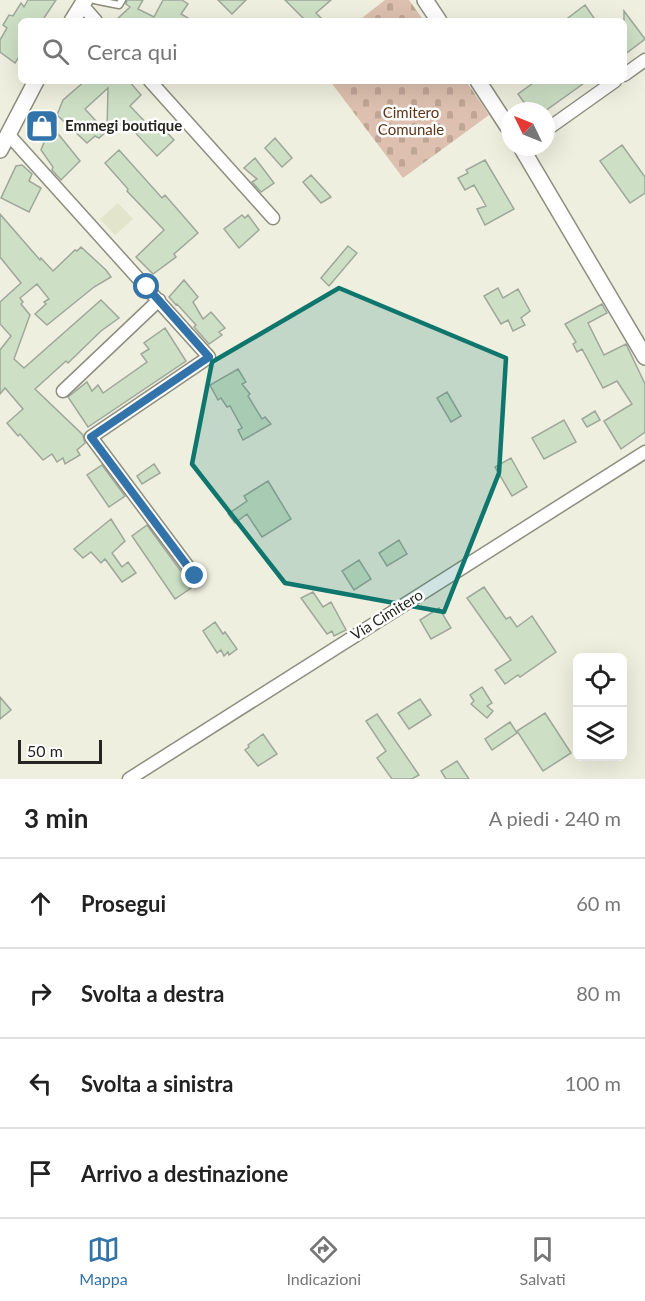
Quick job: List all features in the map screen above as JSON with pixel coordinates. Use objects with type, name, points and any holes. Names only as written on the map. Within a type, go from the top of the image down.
[{"type":"street","points":[[425,0],[437,18]]},
{"type":"street","points":[[74,18],[87,2],[95,18]]},
{"type":"street","points":[[627,73],[645,60]]},
{"type":"street","points":[[0,150],[34,84]]},
{"type":"street","points":[[153,84],[273,218]]},
{"type":"street","points":[[480,84],[501,116]]},
{"type":"street","points":[[555,124],[611,84]]},
{"type":"street","points":[[8,134],[209,357],[91,437],[195,576]]},
{"type":"street","points":[[527,156],[645,357]]},
{"type":"street","points":[[63,391],[159,300]]},
{"type":"street","name":"Via Cimitero","points":[[129,779],[645,452]]},
{"type":"lane","points":[[87,2],[119,5],[122,0]]},
{"type":"highlighted area","points":[[339,288],[506,358],[499,473],[444,612],[285,583],[192,464],[212,362]]},
{"type":"shaded area","points":[[118,203],[133,219],[115,235],[100,219]]},
{"type":"green space","points":[[385,0],[409,0],[422,18],[362,18]]},
{"type":"green space","name":"Cimitero Comunale","points":[[332,84],[468,84],[489,115],[403,178]]},
{"type":"building","points":[[28,0],[56,0],[44,18],[18,18],[18,58],[15,63],[0,52],[0,40],[7,28],[3,25],[9,15],[13,16],[21,3],[24,7]]},
{"type":"building","points":[[127,0],[143,0],[138,9],[154,17],[163,0],[182,0],[188,4],[181,14],[188,18],[118,18],[130,7],[126,4]]},
{"type":"building","points":[[218,0],[246,0],[232,14]]},
{"type":"building","points":[[285,0],[331,0],[316,13],[321,18],[303,18]]},
{"type":"building","points":[[585,5],[594,18],[568,18]]},
{"type":"building","points":[[624,11],[645,39],[627,53],[627,18],[624,18]]},
{"type":"building","points":[[82,84],[132,84],[141,95],[130,106],[153,130],[159,124],[174,140],[157,156],[131,128],[127,132],[118,122],[107,131],[108,88],[85,109],[106,132],[99,138],[95,136],[87,143],[57,115],[63,100]]},
{"type":"building","points":[[532,84],[583,84],[555,104],[555,102],[524,102],[518,94]]},
{"type":"building","points":[[51,125],[80,161],[61,180],[52,170],[53,167],[41,150]]},
{"type":"building","points":[[275,138],[292,158],[282,167],[265,148]]},
{"type":"building","points":[[622,145],[645,177],[645,193],[630,203],[600,161]]},
{"type":"building","points":[[119,150],[162,198],[165,195],[198,233],[174,254],[176,257],[153,274],[136,257],[164,230],[127,191],[128,189],[105,163]]},
{"type":"building","points":[[255,158],[274,183],[261,192],[252,182],[257,179],[244,168]]},
{"type":"building","points":[[485,160],[514,209],[485,225],[477,209],[486,206],[474,185],[465,190],[458,178],[468,173],[466,170]]},
{"type":"building","points":[[22,165],[32,174],[29,181],[41,188],[29,212],[1,198],[16,166]]},
{"type":"building","points":[[311,175],[331,197],[321,203],[303,182]]},
{"type":"building","points":[[0,214],[40,260],[41,258],[53,271],[81,247],[111,277],[94,287],[47,325],[35,314],[49,299],[37,284],[20,298],[23,302],[21,304],[30,315],[14,359],[24,368],[101,300],[119,318],[35,389],[83,435],[85,443],[77,450],[80,455],[65,464],[63,458],[57,462],[52,454],[43,460],[7,423],[23,409],[5,388],[0,394],[0,350],[11,336],[0,324],[0,302],[21,283],[0,257]]},
{"type":"building","points":[[242,215],[245,218],[248,215],[259,230],[239,248],[224,229]]},
{"type":"building","points":[[348,246],[357,253],[329,286],[321,278]]},
{"type":"building","points":[[184,280],[198,297],[193,302],[203,319],[211,312],[225,328],[219,332],[222,335],[209,344],[194,327],[196,325],[169,297]]},
{"type":"building","points":[[498,288],[503,298],[518,289],[530,311],[521,318],[525,325],[513,331],[508,320],[501,324],[484,296]]},
{"type":"building","points":[[602,304],[607,313],[588,323],[604,355],[626,344],[645,384],[645,432],[621,449],[604,421],[632,404],[617,381],[603,388],[582,349],[577,352],[573,344],[576,342],[565,324]]},
{"type":"building","points":[[165,328],[186,361],[88,427],[68,397],[87,382],[92,391],[98,385],[103,393],[147,362],[141,354],[149,349],[144,343]]},
{"type":"building","points":[[238,369],[246,382],[242,384],[250,394],[248,396],[262,419],[265,417],[271,424],[243,440],[238,430],[242,428],[230,406],[227,407],[221,398],[218,400],[210,385]]},
{"type":"building","points":[[447,392],[461,416],[451,422],[437,398]]},
{"type":"building","points":[[595,411],[600,420],[587,427],[582,419]]},
{"type":"building","points":[[564,420],[576,442],[544,459],[532,438]]},
{"type":"building","points":[[511,458],[527,487],[512,496],[495,467]]},
{"type":"building","points":[[154,464],[160,473],[142,484],[137,476]]},
{"type":"building","points":[[102,465],[125,496],[109,507],[87,475]]},
{"type":"building","points":[[268,481],[291,519],[262,537],[247,514],[235,523],[228,514],[247,501],[244,496]]},
{"type":"building","points":[[111,519],[125,541],[112,553],[122,567],[128,562],[136,573],[122,582],[105,559],[101,563],[91,552],[83,558],[74,549]]},
{"type":"building","points":[[147,525],[194,586],[175,599],[132,536]]},
{"type":"building","points":[[399,540],[407,554],[387,566],[379,553]]},
{"type":"building","points":[[359,560],[371,579],[354,590],[342,571]]},
{"type":"building","points":[[484,587],[506,619],[510,617],[517,627],[532,616],[556,652],[520,677],[518,675],[505,684],[495,670],[511,660],[467,598]]},
{"type":"building","points":[[313,592],[323,607],[331,602],[346,630],[334,636],[332,631],[327,634],[301,598]]},
{"type":"building","points":[[439,608],[451,628],[431,639],[420,620]]},
{"type":"building","points":[[215,622],[237,649],[229,655],[228,652],[224,656],[221,650],[217,653],[203,631]]},
{"type":"building","points":[[482,687],[492,703],[487,706],[493,711],[487,718],[471,704],[474,701],[470,695]]},
{"type":"building","points":[[0,697],[11,710],[0,719]]},
{"type":"building","points":[[420,699],[431,715],[409,729],[398,713]]},
{"type":"building","points":[[545,713],[571,753],[543,771],[517,731]]},
{"type":"building","points":[[377,714],[419,775],[412,779],[392,779],[377,758],[386,751],[366,721]]},
{"type":"building","points":[[510,722],[517,733],[492,750],[485,739]]},
{"type":"building","points":[[263,734],[277,754],[258,766],[245,750]]},
{"type":"building","points":[[457,761],[469,779],[446,779],[441,771]]},
{"type":"place","name":"Emmegi boutique","points":[[42,126]]},
{"type":"route","points":[[147,287],[209,357],[91,437],[195,576]]}]
